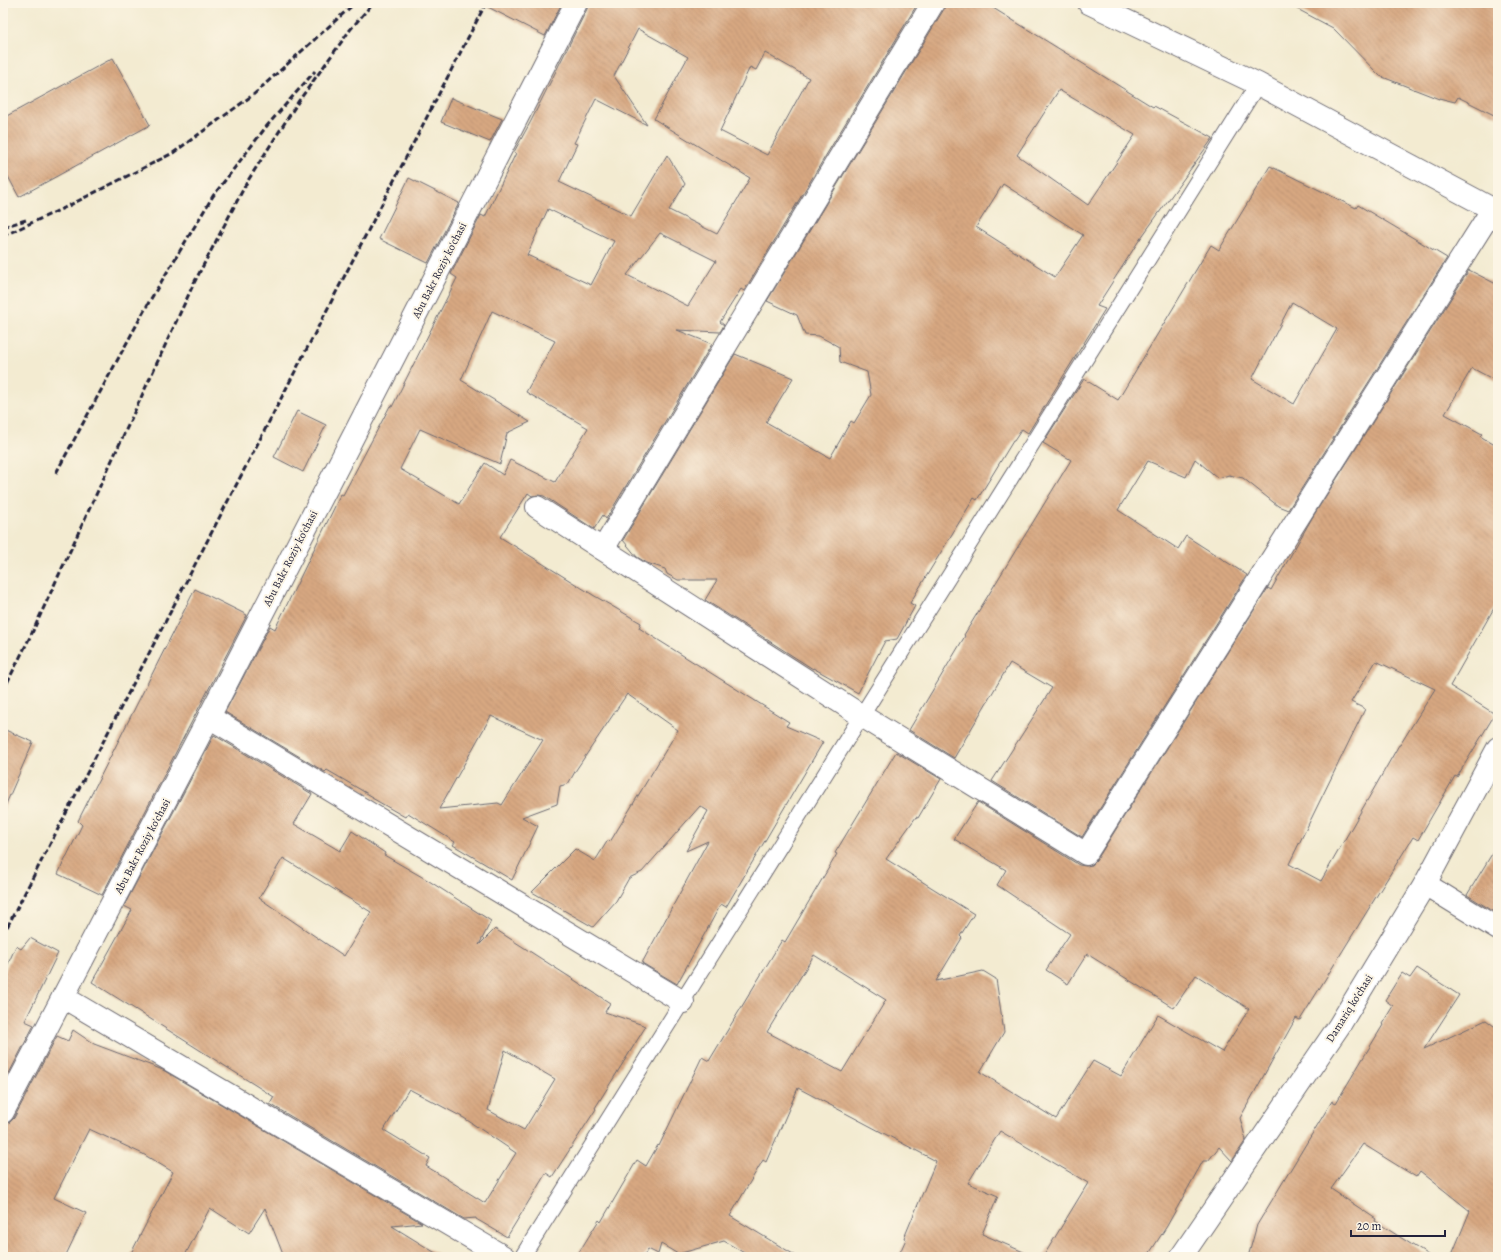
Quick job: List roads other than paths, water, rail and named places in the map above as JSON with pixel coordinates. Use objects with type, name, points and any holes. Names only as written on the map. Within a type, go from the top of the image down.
[{"type":"street","name":"Abu Bakr Roziy ko'chasi","points":[[3,1112],[209,717],[576,3]]},
{"type":"street","points":[[603,549],[933,3]]},
{"type":"street","points":[[537,507],[862,716],[1086,854],[1495,211],[1258,84],[1089,3]]},
{"type":"street","points":[[209,717],[683,1002]]},
{"type":"street","name":"Damariq ko'chasi","points":[[1181,1257],[1339,1026],[1425,884],[1498,748]]},
{"type":"street","points":[[1425,884],[1498,930]]},
{"type":"street","points":[[63,997],[504,1257]]},
{"type":"lane","points":[[522,1257],[1258,84]]},
{"type":"railway","points":[[3,236],[64,208],[173,153],[253,95],[355,3]]},
{"type":"railway","points":[[3,691],[32,633],[194,283],[247,182],[298,102],[350,30],[373,3]]},
{"type":"railway","points":[[3,935],[486,3]]},
{"type":"railway","points":[[56,473],[149,302],[213,196],[266,127],[315,71]]},
{"type":"railway","points":[[3,227],[26,220]]}]
